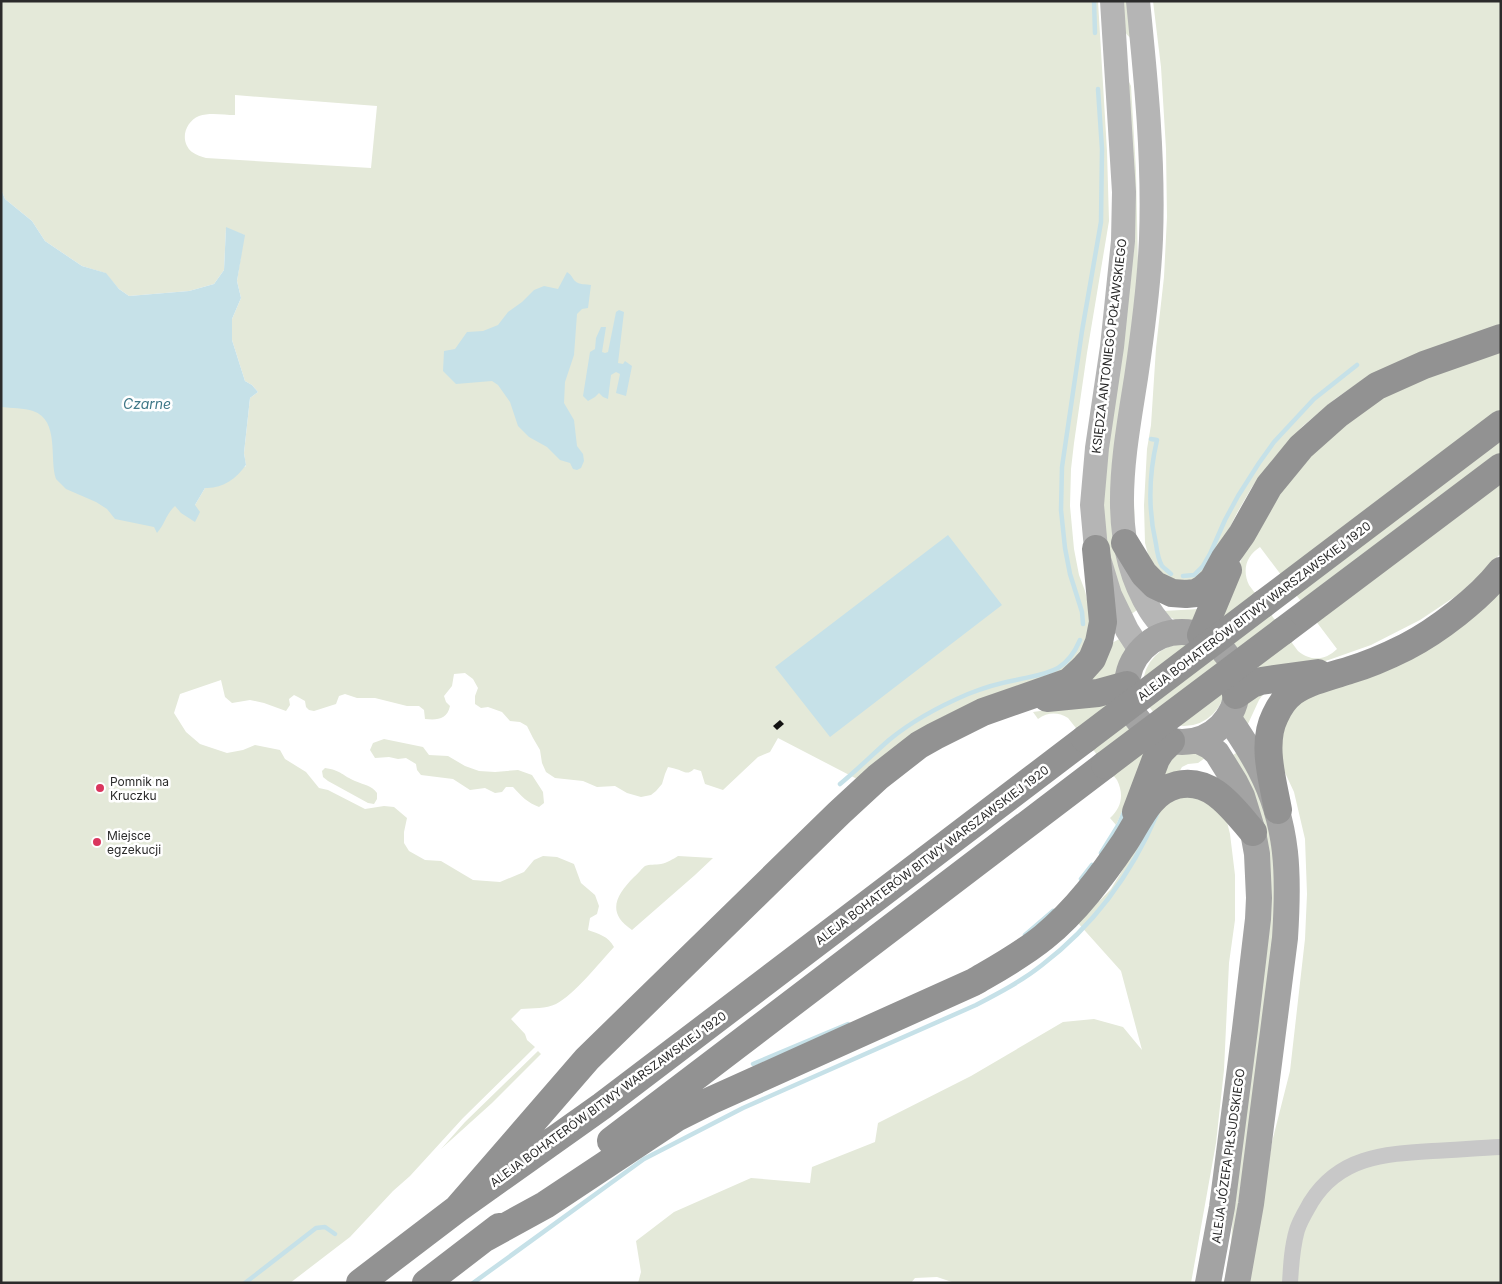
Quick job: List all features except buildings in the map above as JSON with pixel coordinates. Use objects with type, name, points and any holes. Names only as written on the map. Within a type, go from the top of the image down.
[{"type":"highway","points":[[1125,543],[1144,574],[1155,585],[1172,593],[1196,593],[1214,580],[1225,558],[1242,534],[1269,486],[1301,447],[1337,415],[1378,386],[1424,365],[1501,338]]},
{"type":"highway","name":"ALEJA BOHATERÓW BITWY WARSZAWSKIEJ 1920","points":[[360,1283],[457,1209],[602,1106],[1501,424]]},
{"type":"highway","points":[[426,1283],[1105,765],[1501,467]]},
{"type":"highway","points":[[1200,635],[1242,534]]},
{"type":"highway","points":[[457,1209],[587,1059],[878,777],[919,745],[935,736],[982,712],[1069,682],[1083,669],[1092,659],[1099,642],[1103,622],[1096,548]]},
{"type":"highway","points":[[1278,810],[1268,752],[1274,717],[1284,701],[1300,688],[1358,668],[1406,647],[1473,600],[1501,571]]},
{"type":"highway","points":[[1232,706],[1252,684],[1261,681],[1358,668]]},
{"type":"highway","points":[[1017,700],[1098,692],[1127,685]]},
{"type":"highway","points":[[1125,841],[1156,759],[1161,751],[1184,740]]},
{"type":"highway","points":[[484,1238],[545,1205],[676,1118],[974,982],[1015,958],[1044,937],[1067,915],[1097,881],[1153,798],[1170,787],[1186,784],[1197,785],[1211,790],[1225,800],[1253,832]]},
{"type":"main road","name":"KSIĘDZA ANTONIEGO POŁAWSKIEGO","points":[[1112,1],[1124,214],[1123,240],[1112,346],[1093,476],[1092,505],[1096,548],[1110,595],[1124,624],[1140,650]]},
{"type":"main road","points":[[1138,1],[1151,162],[1151,223],[1145,315],[1123,468],[1121,505],[1125,543],[1130,563],[1149,608],[1168,633]]},
{"type":"main road","points":[[1184,740],[1209,735],[1219,727],[1232,706],[1237,680],[1233,665],[1225,652],[1214,642],[1200,635],[1184,632],[1168,633],[1153,640],[1140,650],[1131,666],[1127,685],[1128,700],[1134,714],[1144,726],[1156,735],[1209,746],[1216,753],[1242,796],[1253,832]]},
{"type":"main road","points":[[1232,706],[1278,810],[1286,851],[1287,872],[1285,938],[1251,1204],[1237,1283]]},
{"type":"main road","name":"ALEJA JÓZEFA PIŁSUDSKIEGO","points":[[1208,1283],[1222,1207],[1258,919],[1257,854],[1253,832]]},
{"type":"street","points":[[1290,1283],[1294,1242],[1298,1229],[1304,1216],[1330,1178],[1358,1162],[1388,1154],[1501,1147]]},
{"type":"green space","points":[[1,1],[1098,1],[1109,221],[1074,443],[1070,506],[1074,549],[1079,575],[1093,624],[1092,637],[1070,668],[991,695],[940,718],[921,730],[857,779],[778,738],[770,752],[758,757],[723,790],[705,784],[701,771],[694,769],[685,772],[668,767],[662,784],[656,791],[651,795],[641,797],[627,793],[615,786],[597,787],[583,781],[555,778],[546,772],[540,750],[527,726],[520,722],[510,721],[502,712],[488,707],[481,708],[475,704],[478,688],[473,679],[465,673],[454,674],[452,686],[444,696],[450,706],[449,711],[444,717],[434,719],[425,719],[424,710],[419,706],[407,706],[375,698],[357,698],[345,694],[339,696],[336,704],[314,711],[309,710],[306,707],[305,701],[294,695],[289,699],[290,705],[286,711],[250,700],[232,703],[225,697],[221,680],[180,694],[174,713],[186,732],[200,744],[227,753],[243,750],[255,745],[280,750],[285,759],[306,772],[319,788],[328,790],[365,809],[384,806],[394,807],[407,818],[404,843],[409,851],[425,860],[441,861],[473,880],[500,882],[524,872],[534,860],[543,856],[557,857],[574,864],[581,883],[595,895],[599,906],[597,914],[590,918],[588,930],[606,938],[614,947],[571,994],[563,1000],[548,1007],[521,1009],[511,1019],[525,1034],[527,1040],[535,1047],[463,1118],[410,1176],[393,1191],[350,1237],[290,1283],[1,1283],[1,383],[195,505],[205,488],[246,466],[244,453],[250,398],[258,392],[245,381],[232,340],[232,319],[241,298],[237,281],[244,235],[226,228],[224,270],[214,284],[189,291],[129,296],[119,289],[105,273],[82,266],[45,241],[32,221],[5,199],[1,189]],"holes":[[[235,95],[377,106],[371,168],[206,158],[192,152],[186,143],[185,132],[187,127],[199,116],[212,114],[235,115]]]},
{"type":"green space","points":[[1121,1],[1130,1],[1132,39],[1125,32]]},
{"type":"green space","points":[[1153,1],[1501,1],[1501,334],[1364,379],[1335,399],[1303,426],[1274,458],[1252,487],[1207,573],[1186,583],[1163,578],[1149,558],[1145,543],[1144,505],[1147,449],[1151,425],[1156,348],[1164,277],[1167,217],[1166,149],[1161,67]]},
{"type":"green space","points":[[1129,82],[1131,86],[1136,171],[1138,264],[1138,289],[1130,354],[1137,610],[1130,615],[1113,580],[1102,521]]},
{"type":"green space","points":[[1501,342],[1501,553],[1459,594],[1420,620],[1371,645],[1320,663],[1248,672],[1237,648],[1219,629],[1233,581],[1245,550],[1266,510],[1312,453],[1375,400]],"holes":[[[1260,547],[1337,649],[1328,656],[1318,658],[1308,657],[1298,651],[1249,585],[1246,574],[1247,564],[1251,555]]]},
{"type":"green space","points":[[1501,589],[1501,1283],[1249,1283],[1272,1142],[1290,1071],[1305,939],[1307,894],[1305,839],[1294,792],[1281,764],[1279,752],[1288,713],[1304,697]]},
{"type":"green space","points":[[1199,609],[1196,620],[1187,622],[1178,621],[1163,611]]},
{"type":"green space","points":[[1121,638],[1126,648],[1126,655],[1123,665],[1117,673],[1105,683],[1079,680],[1112,643]]},
{"type":"green space","points":[[1176,644],[1192,644],[1207,651],[1218,662],[1225,677],[1222,701],[1213,714],[1192,726],[1176,726],[1161,719],[1150,708],[1143,693],[1143,677],[1150,662],[1161,651]]},
{"type":"green space","points":[[1266,690],[1259,700],[1247,726],[1243,708],[1254,696]]},
{"type":"green space","points":[[1117,700],[1131,726],[1152,745],[1116,825],[1110,818],[1121,800],[1121,790],[1117,780],[1068,718],[1053,714],[1038,719],[1033,712]]},
{"type":"green space","points":[[384,739],[423,747],[429,755],[448,756],[465,766],[479,771],[518,770],[532,775],[543,792],[544,803],[539,807],[535,805],[525,799],[513,787],[506,787],[502,792],[495,793],[485,788],[470,790],[453,779],[421,775],[417,770],[416,764],[406,758],[375,758],[370,750],[373,743]]},
{"type":"green space","points":[[1185,748],[1205,758],[1198,763],[1182,767],[1178,774],[1151,786],[1176,749]]},
{"type":"green space","points":[[1239,751],[1254,776],[1276,852],[1275,942],[1227,1283],[1224,1283],[1231,1243],[1236,1168],[1267,914],[1230,757]]},
{"type":"green space","points":[[325,768],[372,788],[377,793],[377,799],[374,804],[368,803],[328,781],[323,777],[322,771]]},
{"type":"green space","points":[[1196,795],[1225,814],[1230,834],[1235,875],[1235,920],[1229,963],[1224,1070],[1216,1143],[1191,1283],[955,1283],[937,1277],[915,1278],[911,1283],[638,1283],[641,1272],[636,1241],[674,1212],[751,1178],[810,1183],[812,1167],[875,1142],[878,1123],[971,1076],[1063,1022],[1094,1019],[1123,1027],[1142,1050],[1121,971],[1078,923],[1111,889],[1165,800]]},
{"type":"green space","points":[[678,856],[713,858],[632,930],[624,924],[616,911],[616,904],[622,890],[645,866],[670,861]]},
{"type":"green space","points":[[538,1051],[541,1054],[492,1103],[441,1149],[465,1122]]},
{"type":"water","name":"Czarne","points":[[1,189],[5,199],[32,221],[45,241],[82,266],[106,273],[119,289],[129,296],[189,291],[214,284],[224,270],[226,227],[245,235],[237,281],[241,298],[232,319],[232,340],[245,381],[258,392],[250,398],[244,453],[246,465],[238,475],[223,485],[205,488],[195,505],[200,512],[195,522],[181,513],[175,506],[157,533],[154,527],[115,519],[107,509],[66,489],[56,479],[50,431],[47,423],[41,416],[29,410],[1,407]]},
{"type":"water","points":[[567,272],[577,282],[591,285],[588,308],[582,309],[577,314],[574,355],[565,382],[564,403],[574,420],[577,446],[583,454],[584,461],[581,468],[577,470],[573,469],[570,463],[560,460],[547,447],[529,437],[518,426],[510,402],[498,385],[492,381],[456,384],[443,371],[444,351],[455,349],[467,332],[483,331],[498,325],[508,312],[534,290],[544,286],[558,289]]},
{"type":"water","points":[[619,310],[624,312],[618,363],[623,364],[625,361],[632,366],[626,396],[616,393],[620,374],[616,372],[611,375],[608,399],[599,393],[588,401],[583,396],[590,352],[595,349],[596,338],[601,327],[606,327],[602,352],[608,352],[616,312]]},
{"type":"water","points":[[948,535],[1002,605],[830,737],[775,667]]},
{"type":"waterway","points":[[1094,1],[1095,33]]},
{"type":"waterway","points":[[1083,624],[1082,612],[1070,574],[1065,548],[1061,510],[1062,467],[1082,331],[1101,222],[1102,149],[1098,89]]},
{"type":"waterway","points":[[1183,576],[1194,575],[1203,566],[1238,496],[1274,442],[1314,399],[1357,365]]},
{"type":"waterway","points":[[1151,439],[1157,440],[1150,492],[1153,531],[1157,553],[1162,566],[1171,574]]},
{"type":"waterway","points":[[840,784],[889,740],[917,720],[974,692],[1055,670],[1069,659],[1080,640]]},
{"type":"waterway","points":[[1101,853],[1119,824],[1125,810]]},
{"type":"waterway","points":[[473,1283],[644,1159],[743,1108],[976,1005],[1026,976],[1061,950],[1094,916],[1136,857],[1157,814]]},
{"type":"waterway","points":[[1081,879],[1092,865]]},
{"type":"waterway","points":[[1025,935],[1053,911]]},
{"type":"waterway","points":[[753,1064],[848,1024]]},
{"type":"waterway","points":[[245,1283],[316,1228],[325,1227],[335,1234]]},
{"type":"place","name":"Pomnik na Kruczku","points":[[100,788]]},
{"type":"place","name":"Miejsce egzekucji","points":[[97,842]]}]
